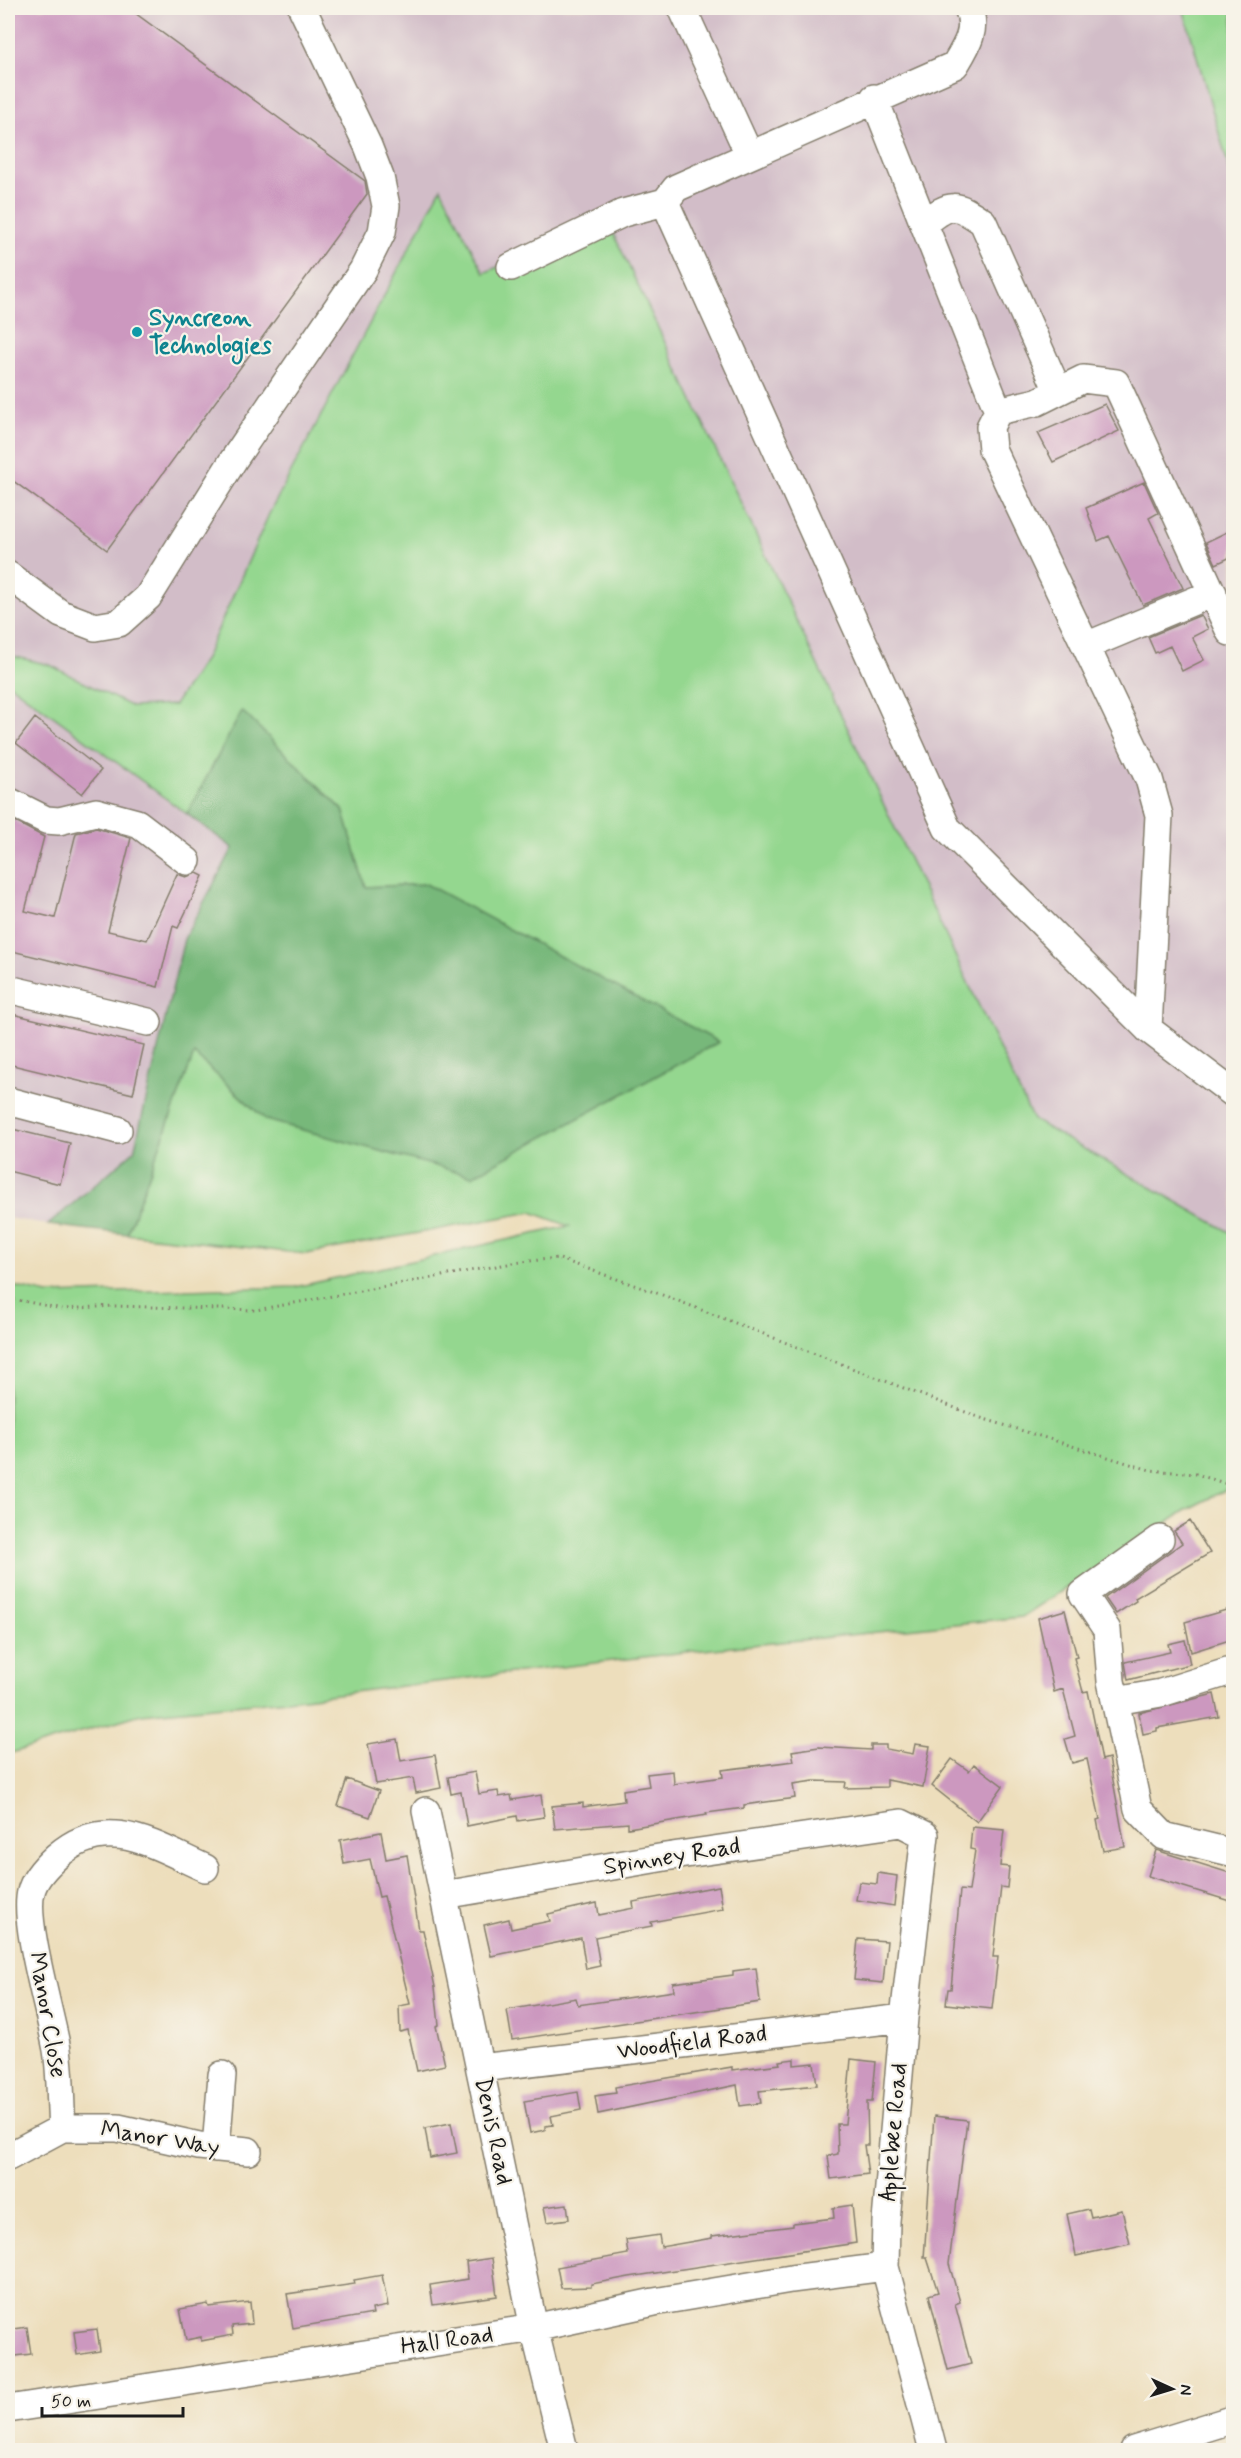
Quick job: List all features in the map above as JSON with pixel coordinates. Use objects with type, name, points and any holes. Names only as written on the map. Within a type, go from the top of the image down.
[{"type":"street","points":[[8,575],[61,614],[95,627],[119,623],[148,597],[234,459],[363,270],[382,232],[386,206],[380,177],[368,146],[302,8]]},
{"type":"street","points":[[682,8],[749,154]]},
{"type":"street","points":[[511,267],[623,213],[665,202],[676,188],[749,154],[874,98],[956,65],[970,40],[972,16],[968,8]]},
{"type":"street","points":[[874,98],[998,411]]},
{"type":"street","points":[[665,202],[947,828],[1148,1029],[1233,1094]]},
{"type":"street","points":[[924,224],[943,208],[962,208],[983,222],[1058,391]]},
{"type":"street","points":[[1148,1029],[1160,814],[1149,779],[992,449],[990,426],[998,411],[1037,402],[1083,379],[1116,382],[1230,632],[1233,630]]},
{"type":"street","points":[[1086,646],[1213,593]]},
{"type":"street","points":[[8,801],[46,820],[59,820],[96,812],[137,823],[187,861]]},
{"type":"street","points":[[8,989],[148,1022]]},
{"type":"street","points":[[8,1101],[118,1130]]},
{"type":"street","points":[[1160,1539],[1083,1594],[1107,1630],[1116,1701],[1138,1809],[1164,1836],[1233,1853]]},
{"type":"street","points":[[1116,1701],[1161,1693],[1233,1670]]},
{"type":"street","name":"Denis Road","points":[[426,1811],[534,2328],[564,2451]]},
{"type":"street","name":"Spinney Road","points":[[444,1895],[665,1857],[901,1822]]},
{"type":"street","name":"Applebee Road","points":[[901,1822],[925,1834],[904,2018],[886,2221],[885,2267],[933,2451]]},
{"type":"street","name":"Manor Close","points":[[62,2128],[58,2052],[32,1929],[31,1892],[35,1884],[45,1867],[68,1846],[93,1835],[113,1833],[137,1838],[205,1868]]},
{"type":"street","name":"Woodfield Road","points":[[480,2068],[904,2018]]},
{"type":"street","points":[[216,2148],[222,2074]]},
{"type":"street","name":"Manor Way","points":[[8,2157],[62,2128],[118,2128],[216,2148],[248,2151]]},
{"type":"street","name":"Hall Road","points":[[8,2409],[534,2328],[654,2302],[791,2279],[885,2267]]},
{"type":"street","points":[[1134,2451],[1233,2419]]},
{"type":"path","points":[[8,1298],[63,1309],[114,1306],[256,1310],[513,1263],[557,1258],[668,1297],[981,1418],[1150,1470],[1196,1473],[1224,1483],[1233,1492]]},
{"type":"shaded area","points":[[8,8],[1183,8],[1234,182],[1233,1234],[1033,1120],[607,221],[484,273],[441,188],[269,514],[205,659],[174,706],[132,707],[50,665],[8,655]]},
{"type":"shaded area","points":[[8,683],[233,848],[184,939],[134,1151],[48,1225],[8,1218]]},
{"type":"green space","points":[[1183,8],[1233,8],[1233,182]]},
{"type":"green space","points":[[441,188],[484,273],[607,220],[1033,1120],[1233,1234],[1233,1486],[1186,1510],[1022,1617],[694,1651],[287,1700],[141,1714],[8,1754],[8,1285],[48,1294],[295,1287],[569,1226],[531,1212],[306,1254],[127,1234],[194,1054],[266,1120],[426,884],[365,887],[343,810],[242,712],[187,814],[8,683],[8,655],[50,665],[132,707],[174,705],[205,659],[269,514]]},
{"type":"green space","points":[[242,711],[343,810],[366,887],[426,884],[719,1042],[472,1176],[266,1120],[194,1054],[127,1234],[48,1225],[134,1151],[184,939],[233,848],[187,814]]},
{"type":"building","name":"Syncreon Technologies","points":[[8,8],[128,8],[365,181],[367,194],[107,550],[8,477]]},
{"type":"building","points":[[1105,404],[1119,431],[1053,462],[1038,433]]},
{"type":"building","points":[[1144,482],[1158,513],[1149,518],[1183,588],[1143,605],[1109,536],[1098,541],[1086,508]]},
{"type":"building","points":[[1233,529],[1233,556],[1216,564],[1206,542]]},
{"type":"building","points":[[1201,615],[1208,629],[1192,637],[1204,660],[1182,671],[1170,646],[1155,653],[1148,637]]},
{"type":"building","points":[[35,718],[101,770],[82,794],[16,743]]},
{"type":"building","points":[[8,818],[44,837],[25,911],[55,918],[76,833],[96,828],[131,838],[108,931],[147,940],[177,874],[186,877],[197,873],[203,876],[178,928],[173,926],[158,987],[8,950]]},
{"type":"building","points":[[8,1013],[144,1045],[133,1094],[8,1064]]},
{"type":"building","points":[[8,1128],[70,1143],[60,1184],[8,1171]]},
{"type":"building","points":[[1190,1521],[1210,1553],[1135,1598],[1136,1601],[1116,1614],[1105,1598],[1182,1543],[1174,1531]]},
{"type":"building","points":[[1233,1608],[1233,1639],[1191,1652],[1185,1622]]},
{"type":"building","points":[[1065,1610],[1083,1692],[1088,1691],[1102,1760],[1109,1758],[1125,1847],[1103,1851],[1097,1820],[1100,1819],[1087,1759],[1072,1763],[1065,1739],[1075,1736],[1063,1689],[1054,1692],[1038,1618]]},
{"type":"building","points":[[1185,1640],[1190,1664],[1128,1680],[1125,1662],[1170,1652],[1168,1644]]},
{"type":"building","points":[[1214,1694],[1219,1717],[1157,1728],[1157,1731],[1143,1734],[1139,1713]]},
{"type":"building","points":[[397,1739],[401,1761],[435,1755],[441,1788],[416,1793],[413,1778],[376,1784],[368,1744]]},
{"type":"building","points":[[915,1744],[930,1746],[923,1787],[887,1780],[887,1787],[845,1788],[846,1782],[814,1781],[793,1784],[795,1798],[744,1805],[744,1808],[706,1813],[707,1815],[628,1828],[628,1823],[555,1829],[552,1806],[583,1803],[583,1807],[624,1801],[623,1790],[649,1786],[647,1774],[673,1771],[674,1784],[723,1777],[722,1770],[794,1761],[792,1751],[819,1747],[871,1750],[871,1745],[886,1745],[886,1749],[913,1754]]},
{"type":"building","points":[[952,1759],[969,1771],[974,1764],[1003,1786],[977,1822],[932,1786]]},
{"type":"building","points":[[475,1772],[479,1794],[498,1791],[499,1797],[511,1795],[512,1800],[541,1795],[544,1817],[518,1821],[517,1816],[467,1826],[461,1792],[451,1794],[448,1777]]},
{"type":"building","points":[[347,1779],[379,1791],[370,1817],[338,1806]]},
{"type":"building","points":[[972,1827],[1004,1830],[1000,1866],[1009,1867],[1007,1888],[1001,1887],[993,1957],[998,1957],[992,2009],[946,2004],[948,1989],[951,1989],[960,1890],[969,1891],[975,1850],[970,1849]]},
{"type":"building","points":[[381,1832],[386,1859],[407,1855],[419,1930],[423,1930],[435,1987],[439,2025],[436,2026],[445,2065],[417,2071],[408,2030],[400,2032],[399,2006],[410,2004],[384,1896],[379,1897],[370,1859],[344,1864],[340,1840]]},
{"type":"building","points":[[1156,1850],[1233,1874],[1233,1902],[1148,1876]]},
{"type":"building","points":[[878,1873],[897,1876],[894,1906],[856,1900],[859,1882],[877,1884]]},
{"type":"building","points":[[719,1886],[723,1909],[651,1922],[652,1926],[595,1937],[600,1966],[586,1969],[581,1938],[491,1956],[484,1925],[509,1919],[511,1929],[550,1921],[548,1914],[597,1903],[599,1915],[634,1908],[633,1902]]},
{"type":"building","points":[[858,1939],[887,1941],[883,1983],[854,1980]]},
{"type":"building","points":[[756,1968],[760,2002],[512,2040],[507,2010],[576,1998],[578,2005],[674,1991],[673,1983],[733,1975],[733,1971]]},
{"type":"building","points":[[794,2059],[794,2065],[814,2063],[817,2085],[759,2091],[761,2103],[740,2106],[737,2085],[598,2114],[595,2096],[616,2093],[615,2087],[732,2067],[732,2070],[780,2064],[779,2061]]},
{"type":"building","points":[[851,2059],[876,2062],[872,2102],[867,2102],[868,2145],[864,2145],[868,2174],[831,2179],[828,2156],[838,2154],[837,2124],[845,2124]]},
{"type":"building","points":[[578,2092],[581,2110],[551,2116],[553,2125],[545,2126],[545,2130],[530,2133],[524,2101]]},
{"type":"building","points":[[934,2116],[967,2120],[949,2264],[960,2302],[955,2304],[971,2364],[948,2370],[929,2295],[938,2292],[927,2258],[924,2258]]},
{"type":"building","points":[[451,2123],[457,2153],[430,2158],[425,2128]]},
{"type":"building","points":[[567,2204],[569,2219],[547,2222],[544,2207]]},
{"type":"building","points":[[852,2205],[856,2243],[629,2277],[591,2284],[591,2287],[561,2288],[557,2267],[628,2254],[626,2240],[659,2235],[661,2247],[712,2238],[712,2236],[793,2226],[793,2223],[834,2218],[833,2208]]},
{"type":"building","points":[[1089,2209],[1091,2217],[1122,2210],[1130,2244],[1076,2256],[1067,2214]]},
{"type":"building","points":[[492,2258],[497,2296],[433,2305],[430,2285],[468,2279],[466,2262]]},
{"type":"building","points":[[382,2275],[388,2306],[372,2309],[373,2314],[293,2328],[287,2294],[355,2284],[354,2280]]},
{"type":"building","points":[[250,2302],[252,2324],[232,2326],[233,2335],[201,2341],[201,2337],[186,2340],[180,2309],[208,2304],[209,2307]]},
{"type":"building","points":[[27,2327],[31,2354],[8,2357],[8,2330]]},
{"type":"building","points":[[97,2329],[100,2351],[77,2355],[74,2332]]},
{"type":"place","name":"Syncreon Technologies","points":[[137,332]]}]
